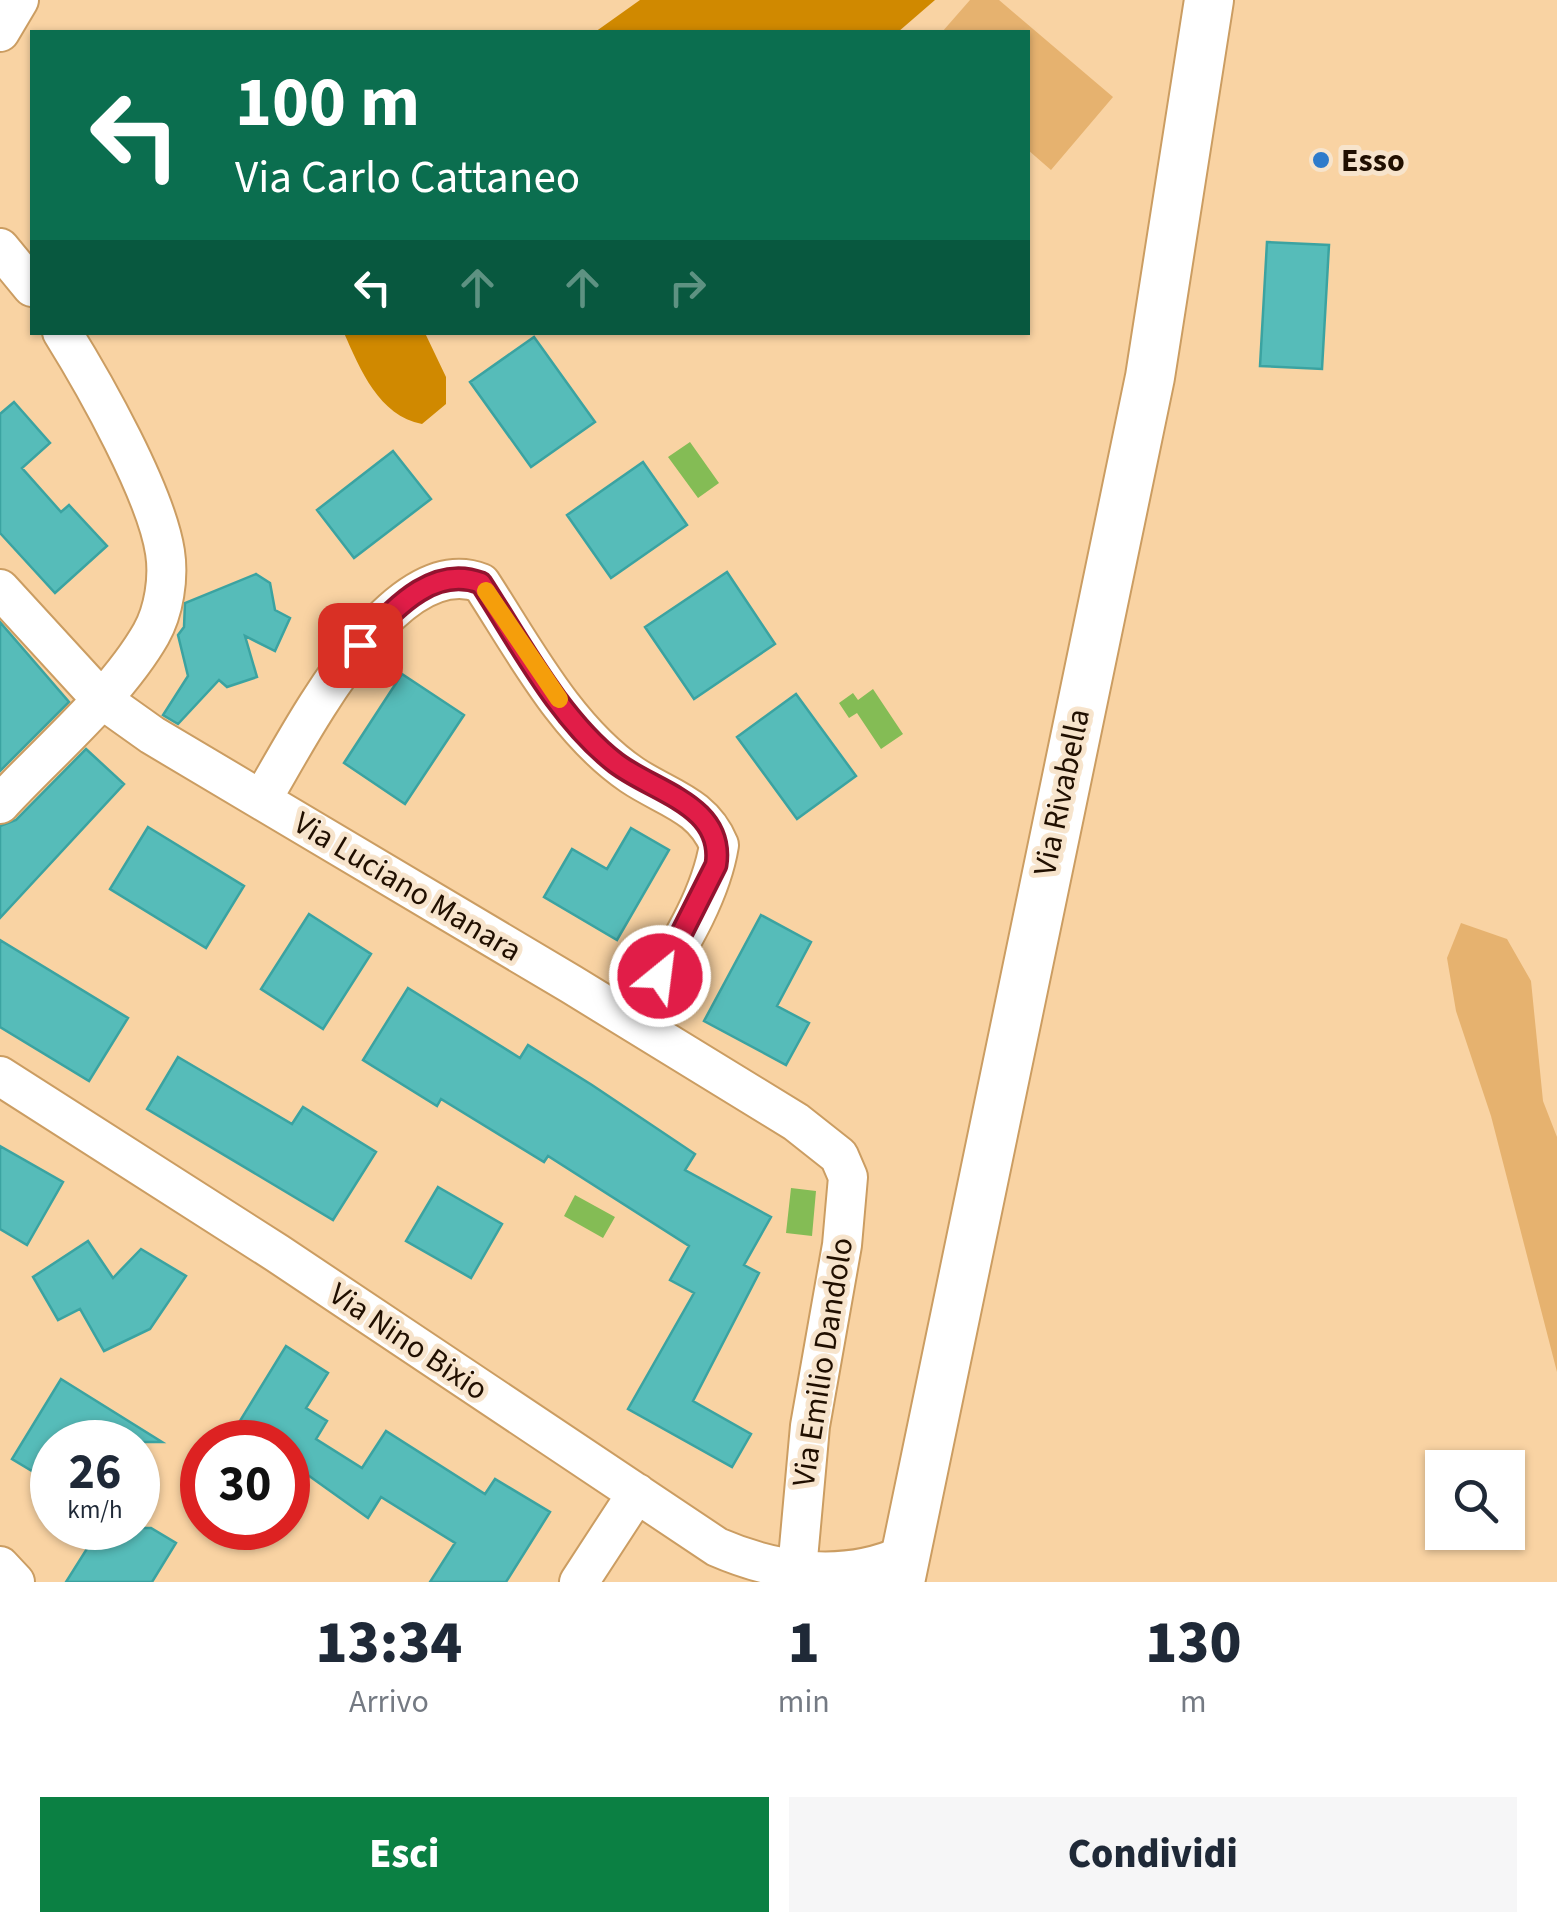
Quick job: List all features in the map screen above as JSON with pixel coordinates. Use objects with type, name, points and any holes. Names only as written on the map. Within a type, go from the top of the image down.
[{"type":"street","points":[[0,32],[18,0]]},
{"type":"street","name":"Via Rivabella","points":[[902,1569],[1150,377],[1210,0]]},
{"type":"street","points":[[0,248],[30,285]]},
{"type":"street","points":[[0,804],[100,698],[152,632],[163,601],[165,553],[155,516],[95,388],[64,335]]},
{"type":"street","points":[[262,799],[335,679],[385,620],[440,579],[463,576],[481,583],[599,749],[635,777],[702,816],[719,845],[716,865],[687,926],[634,1022]]},
{"type":"street","name":"Via Luciano Manara","points":[[0,589],[100,698],[180,752],[796,1122],[839,1156]]},
{"type":"street","name":"Via Nino Bixio","points":[[0,1076],[276,1252],[717,1546],[751,1562],[822,1576],[881,1567],[902,1569]]},
{"type":"street","name":"Via Emilio Dandolo","points":[[822,1576],[810,1426],[842,1245],[848,1177],[839,1156]]},
{"type":"street","points":[[579,1582],[637,1494]]},
{"type":"street","points":[[0,1566],[14,1582]]},
{"type":"shaded area","points":[[640,0],[935,0],[900,30],[598,30]]},
{"type":"shaded area","points":[[970,0],[999,0],[1113,97],[1051,170],[1030,152],[1030,30],[944,30]]},
{"type":"shaded area","points":[[345,335],[426,335],[446,377],[446,404],[422,424],[407,419],[383,401]]},
{"type":"shaded area","points":[[690,442],[719,483],[698,498],[668,457]]},
{"type":"shaded area","points":[[873,689],[903,734],[881,749],[857,713],[849,718],[839,703],[853,693],[858,700]]},
{"type":"shaded area","points":[[1461,923],[1507,939],[1531,981],[1543,1101],[1557,1137],[1557,1372],[1491,1116],[1456,1011],[1447,958]]},
{"type":"shaded area","points":[[791,1188],[816,1191],[812,1236],[786,1233]]},
{"type":"shaded area","points":[[575,1195],[615,1217],[603,1238],[564,1216]]},
{"type":"building","points":[[1267,242],[1329,245],[1322,369],[1260,366]]},
{"type":"building","points":[[534,337],[595,422],[531,467],[470,382]]},
{"type":"building","points":[[14,402],[50,443],[22,468],[61,512],[69,505],[107,546],[55,593],[0,533],[0,414]]},
{"type":"building","points":[[393,451],[431,499],[354,558],[317,510]]},
{"type":"building","points":[[643,462],[687,525],[611,578],[567,515]]},
{"type":"building","points":[[727,572],[775,644],[694,699],[645,627]]},
{"type":"building","points":[[256,574],[270,583],[275,610],[290,618],[275,651],[245,636],[257,677],[227,687],[219,680],[178,724],[163,715],[188,676],[178,635],[184,627],[185,603]]},
{"type":"building","points":[[0,622],[69,702],[0,771]]},
{"type":"building","points":[[402,674],[464,715],[405,804],[344,763]]},
{"type":"building","points":[[796,694],[856,776],[797,819],[737,737]]},
{"type":"building","points":[[86,749],[124,784],[0,918],[0,826],[16,820]]},
{"type":"building","points":[[148,827],[244,886],[206,948],[110,889]]},
{"type":"building","points":[[631,828],[669,850],[617,940],[544,897],[572,849],[607,869]]},
{"type":"building","points":[[309,914],[371,954],[323,1029],[261,989]]},
{"type":"building","points":[[761,915],[811,942],[777,1006],[809,1023],[786,1065],[704,1021]]},
{"type":"building","points":[[0,940],[128,1018],[89,1081],[0,1027]]},
{"type":"building","points":[[408,988],[520,1058],[528,1045],[592,1085],[695,1154],[685,1170],[771,1217],[744,1265],[759,1273],[693,1401],[751,1434],[732,1467],[628,1409],[694,1293],[670,1280],[689,1246],[548,1156],[544,1162],[441,1099],[437,1106],[363,1060]]},
{"type":"building","points":[[178,1057],[292,1124],[303,1107],[376,1152],[333,1220],[147,1109]]},
{"type":"building","points":[[0,1146],[63,1182],[27,1245],[0,1229]]},
{"type":"building","points":[[438,1187],[502,1224],[471,1278],[406,1241]]},
{"type":"building","points":[[88,1241],[113,1278],[141,1249],[186,1276],[150,1329],[104,1351],[80,1309],[58,1320],[33,1277]]},
{"type":"building","points":[[286,1346],[328,1373],[306,1408],[327,1421],[316,1439],[362,1468],[386,1431],[485,1494],[495,1479],[550,1512],[506,1582],[430,1582],[455,1543],[381,1497],[368,1518],[310,1477],[310,1420],[241,1420]]},
{"type":"building","points":[[61,1379],[127,1420],[36,1420]]},
{"type":"building","points":[[30,1430],[30,1470],[12,1459]]},
{"type":"building","points":[[160,1533],[176,1543],[152,1582],[66,1582],[86,1550],[160,1550]]},
{"type":"slow traffic","points":[[486,591],[559,699]]},
{"type":"place","name":"Esso","points":[[1321,160]]},
{"type":"route","points":[[360,645],[413,596],[440,579],[463,576],[481,583],[571,715],[599,749],[635,777],[684,802],[702,816],[719,845],[716,865],[660,976]]}]
